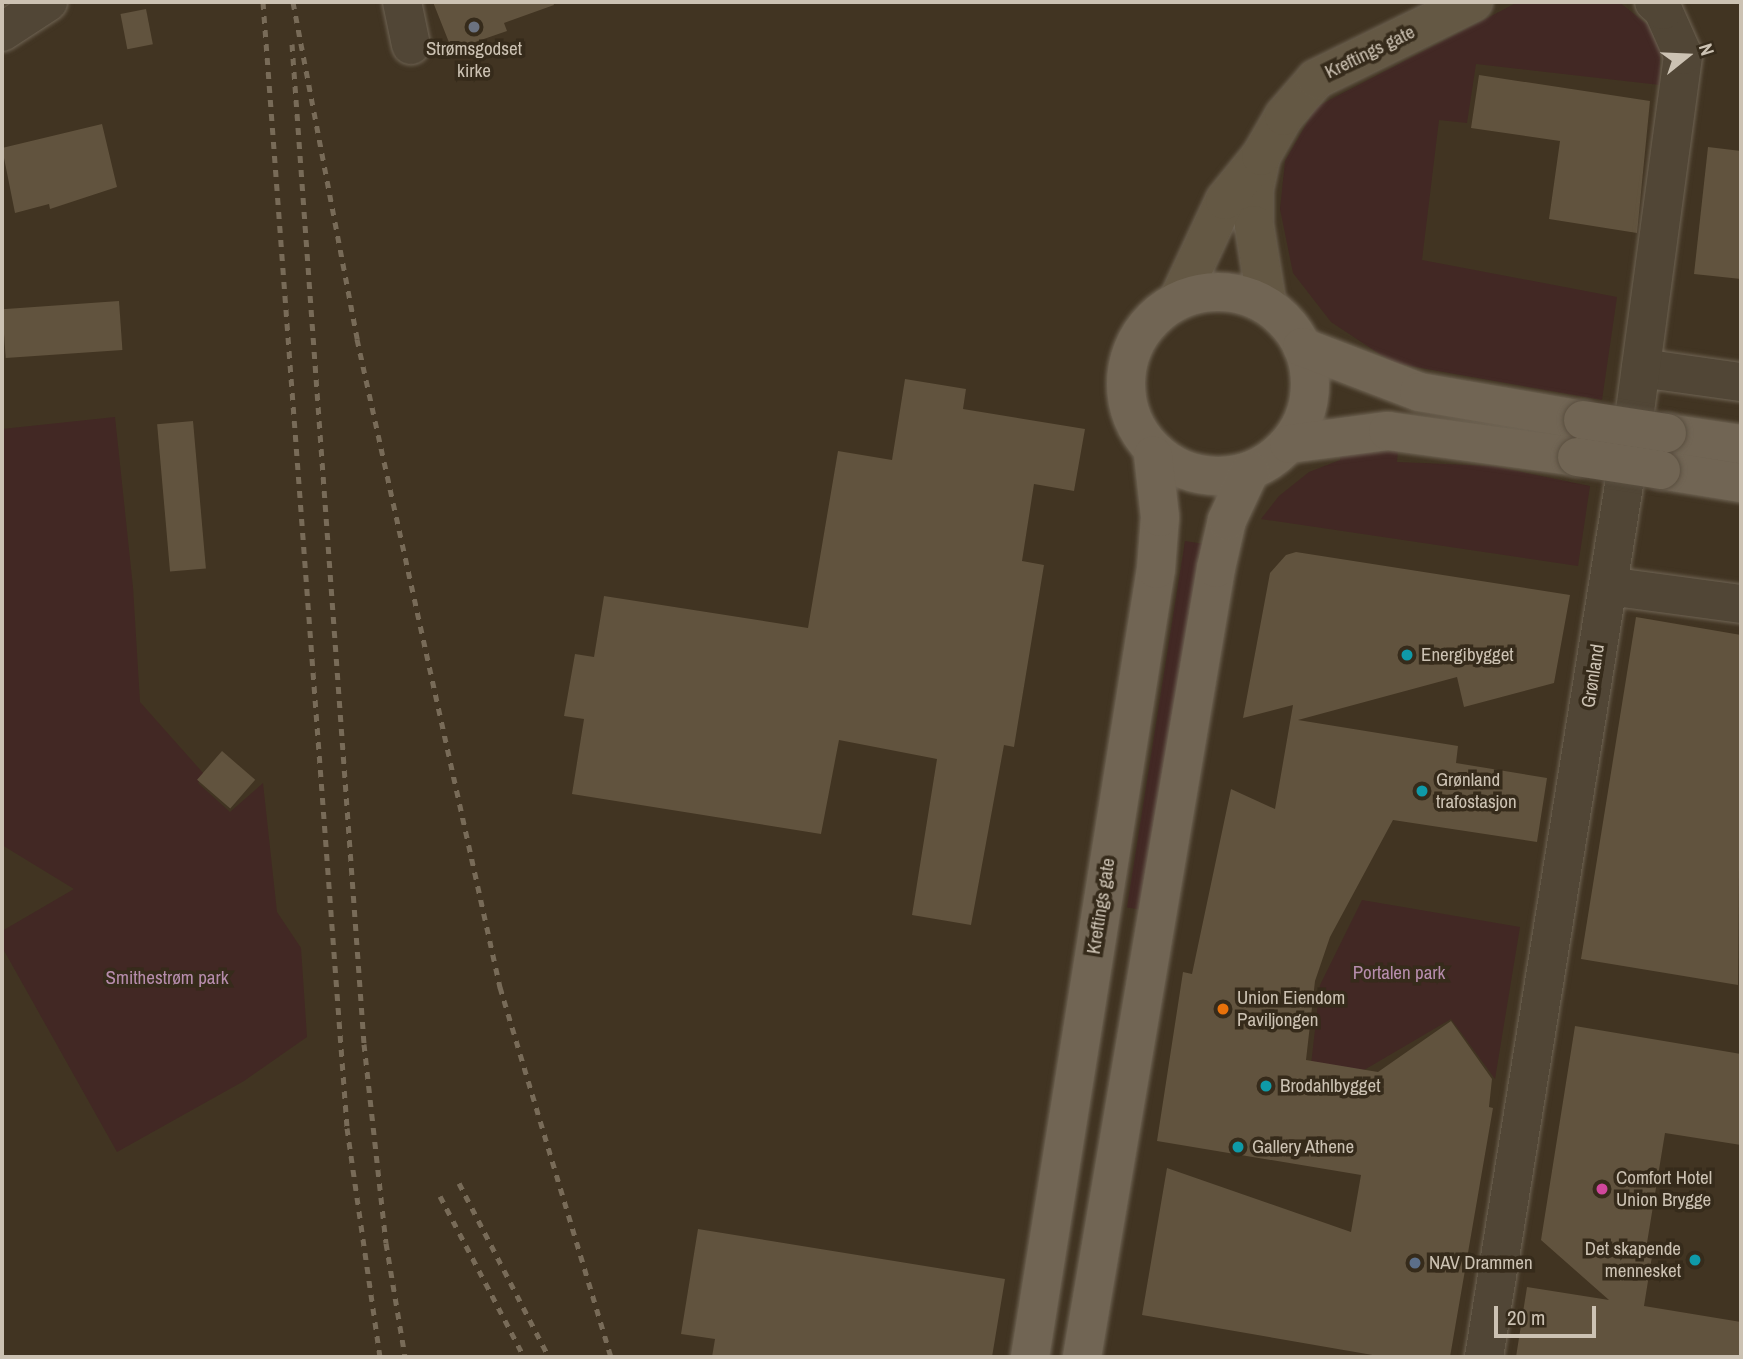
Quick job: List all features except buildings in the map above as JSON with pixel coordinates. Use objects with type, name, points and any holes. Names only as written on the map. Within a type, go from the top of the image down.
[{"type":"main road","name":"Kreftings gate","points":[[1178,301],[1225,200],[1261,156],[1283,116],[1317,79],[1473,2]]},
{"type":"main road","name":"Kreftings gate","points":[[1261,156],[1254,188],[1254,225],[1267,304]]},
{"type":"main road","points":[[1289,444],[1306,411],[1309,384],[1302,347],[1285,320],[1267,304],[1243,294],[1215,291],[1178,301],[1153,318],[1135,343],[1127,372],[1128,402],[1153,455],[1197,475],[1222,477],[1250,471],[1289,444],[1388,431],[1741,483]]},
{"type":"main road","points":[[1302,347],[1419,392],[1741,444]]},
{"type":"main road","name":"Kreftings gate","points":[[1030,1357],[1156,569],[1160,517],[1153,455]]},
{"type":"main road","points":[[1082,1357],[1216,568],[1227,520],[1250,471]]},
{"type":"street","points":[[2,32],[48,2]]},
{"type":"street","points":[[402,2],[411,45]]},
{"type":"street","name":"Grønland","points":[[1484,1357],[1608,586],[1644,350],[1683,55],[1663,10],[1654,2]]},
{"type":"street","points":[[1644,350],[1741,382]]},
{"type":"street","points":[[1608,586],[1741,604]]},
{"type":"green space","points":[[1518,2],[1619,2],[1648,25],[1660,50],[1660,85],[1476,64],[1467,123],[1439,120],[1422,260],[1617,297],[1602,400],[1393,363],[1331,322],[1293,273],[1280,209],[1285,161],[1316,107]]},
{"type":"green space","name":"Smithestrøm park","points":[[115,417],[133,587],[140,702],[204,774],[198,783],[230,812],[263,783],[277,912],[301,948],[307,1037],[244,1081],[117,1152],[2,947],[2,931],[74,889],[2,845],[2,429]]},
{"type":"green space","points":[[1398,450],[1397,462],[1493,466],[1590,486],[1578,566],[1261,519],[1279,496],[1309,472],[1340,460],[1341,452]]},
{"type":"green space","points":[[1185,541],[1203,544],[1145,910],[1127,907]]},
{"type":"green space","name":"Portalen park","points":[[1362,900],[1520,927],[1495,1079],[1451,1019],[1359,1073],[1311,1065],[1320,985]]},
{"type":"railway","points":[[263,2],[347,1128],[380,1357]]},
{"type":"railway","points":[[293,2],[357,339],[500,987],[611,1357]]},
{"type":"railway","points":[[292,44],[364,1044],[386,1243],[405,1357]]},
{"type":"railway","points":[[459,1183],[549,1357]]},
{"type":"railway","points":[[440,1196],[524,1357]]},
{"type":"place","name":"Strømsgodset kirke","points":[[474,27]]},
{"type":"place","name":"Energibygget","points":[[1407,655]]},
{"type":"place","name":"Grønland trafostasjon","points":[[1422,791]]},
{"type":"place","name":"Union Eiendom Paviljongen","points":[[1223,1009]]},
{"type":"place","name":"Brodahlbygget","points":[[1266,1086]]},
{"type":"place","name":"Gallery Athene","points":[[1238,1147]]},
{"type":"place","name":"Comfort Hotel Union Brygge","points":[[1602,1189]]},
{"type":"place","name":"Det skapende mennesket","points":[[1695,1260]]},
{"type":"place","name":"NAV Drammen","points":[[1415,1263]]}]
